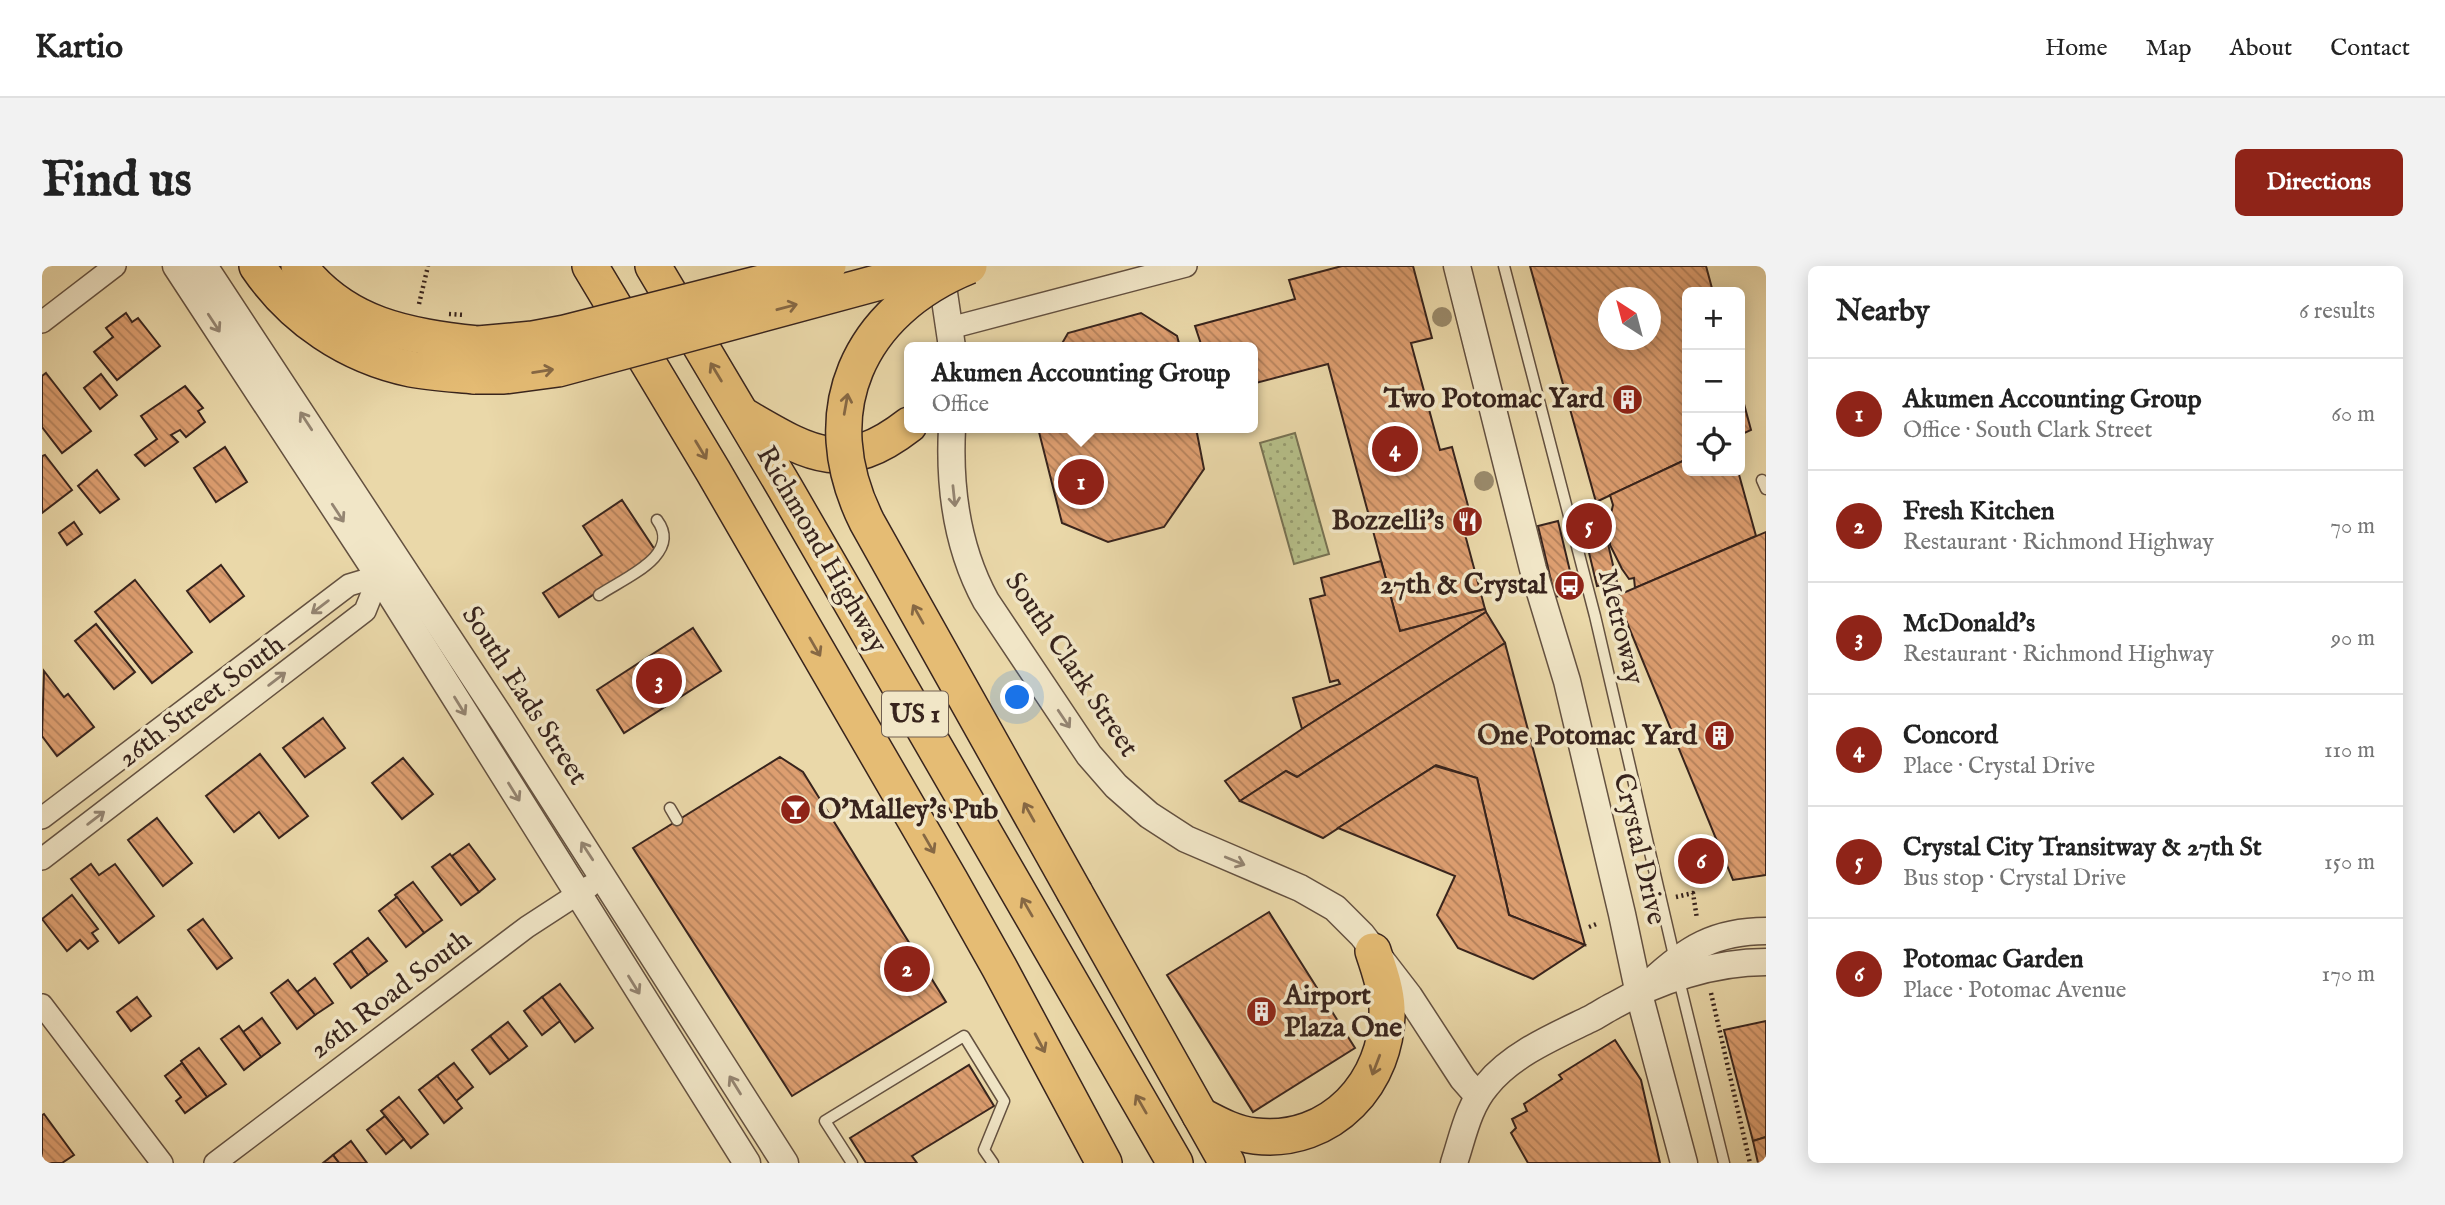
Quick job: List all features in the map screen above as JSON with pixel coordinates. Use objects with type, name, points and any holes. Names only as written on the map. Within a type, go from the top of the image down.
[{"type":"highway","points":[[257,266],[280,297],[335,340],[357,351],[411,369],[476,360],[533,339],[828,266]]},
{"type":"highway","points":[[299,266],[320,289],[365,319],[476,360],[504,376],[558,369],[939,266]]},
{"type":"highway","name":"Richmond Highway","points":[[590,266],[713,471],[956,891],[1104,1163]]},
{"type":"highway","name":"Richmond Highway","points":[[653,266],[742,414],[1175,1163]]},
{"type":"highway","points":[[969,266],[930,285],[912,298],[888,320],[866,348],[856,368],[847,400],[843,428],[845,465],[856,500],[867,522],[1227,1163]]},
{"type":"highway","points":[[742,414],[800,447],[834,456],[874,446],[904,428]]},
{"type":"highway","points":[[1200,1115],[1237,1132],[1269,1136],[1285,1135],[1318,1126],[1348,1108],[1373,1073],[1383,1048],[1386,1027],[1385,990],[1373,951]]},
{"type":"street","points":[[42,322],[115,266]]},
{"type":"street","name":"South Eads Street","points":[[176,266],[389,569]]},
{"type":"street","name":"South Eads Street","points":[[204,266],[389,569],[490,726],[604,877],[785,1163]]},
{"type":"street","points":[[939,266],[952,342],[1186,266]]},
{"type":"street","name":"Crystal Drive","points":[[1457,266],[1533,569],[1567,681],[1639,994],[1684,1163]]},
{"type":"street","name":"South Clark Street","points":[[952,433],[952,483],[957,518],[975,580],[986,601],[1089,755],[1131,800],[1166,827],[1206,849],[1318,897],[1350,921],[1409,996],[1463,1079],[1478,1096]]},
{"type":"street","name":"26th Street South","points":[[42,818],[349,585],[389,569]]},
{"type":"street","name":"26th Street South","points":[[42,859],[365,611],[389,569]]},
{"type":"street","name":"South Eads Street","points":[[490,726],[577,893],[747,1163]]},
{"type":"street","name":"26th Road South","points":[[215,1163],[527,927],[604,877]]},
{"type":"street","points":[[1454,1163],[1478,1096],[1497,1074],[1552,1038],[1639,994],[1676,969],[1700,943],[1731,935],[1766,931]]},
{"type":"street","points":[[1676,969],[1766,962]]},
{"type":"street","points":[[42,1005],[162,1163]]},
{"type":"street","points":[[732,1138],[759,1122]]},
{"type":"lane","name":"Metroway","points":[[1504,266],[1595,616],[1676,969],[1724,1163]]},
{"type":"lane","points":[[599,595],[658,556],[664,540],[664,530],[657,520]]},
{"type":"lane","points":[[670,808],[677,820]]},
{"type":"lane","points":[[852,1163],[825,1121],[964,1036],[1004,1101],[984,1150],[993,1163]]},
{"type":"path","points":[[418,309],[428,266]]},
{"type":"green space","points":[[1295,433],[1329,554],[1294,564],[1260,443]]},
{"type":"building","points":[[1342,266],[1413,266],[1432,338],[1411,343],[1440,450],[1452,447],[1473,524],[1463,527],[1485,609],[1400,631],[1328,364],[1258,382],[1258,342],[1200,342],[1195,326],[1295,299],[1289,280]]},
{"type":"building","name":"Two Potomac Yard","points":[[1530,266],[1706,266],[1712,287],[1682,287],[1682,461],[1596,502]]},
{"type":"building","points":[[126,313],[132,322],[138,318],[160,346],[117,380],[94,352],[113,337],[106,328]]},
{"type":"building","points":[[1141,313],[1177,336],[1179,342],[1063,342],[1068,333]]},
{"type":"building","points":[[46,373],[91,431],[62,453],[42,427],[42,376]]},
{"type":"building","points":[[101,374],[117,395],[100,409],[84,388]]},
{"type":"building","points":[[185,386],[203,408],[198,411],[205,422],[186,437],[180,430],[171,435],[178,442],[145,466],[135,455],[157,439],[141,416]]},
{"type":"building","points":[[1745,408],[1751,430],[1745,433]]},
{"type":"building","points":[[1039,433],[1197,433],[1204,469],[1164,527],[1108,542],[1062,523]]},
{"type":"building","points":[[225,447],[247,482],[216,502],[194,468]]},
{"type":"building","points":[[45,455],[72,490],[42,513],[42,456]]},
{"type":"building","points":[[1682,461],[1682,476],[1739,476],[1756,536],[1635,588],[1634,578],[1629,579],[1610,545],[1609,522],[1613,505],[1610,495]]},
{"type":"building","points":[[97,470],[119,499],[100,513],[78,486]]},
{"type":"building","points":[[622,500],[657,553],[559,617],[543,593],[602,555],[583,526]]},
{"type":"building","points":[[1600,510],[1617,582],[1597,586],[1580,515]]},
{"type":"building","points":[[1558,521],[1575,592],[1555,597],[1538,526]]},
{"type":"building","points":[[74,522],[82,534],[67,545],[59,533]]},
{"type":"building","name":"One Potomac Yard","points":[[1766,532],[1766,875],[1733,880],[1616,596]]},
{"type":"building","points":[[1381,561],[1400,631],[1485,609],[1486,612],[1302,729],[1293,698],[1340,684],[1338,680],[1330,682],[1310,599],[1325,595],[1321,578]]},
{"type":"building","points":[[221,565],[244,596],[210,622],[187,591]]},
{"type":"building","points":[[135,580],[192,652],[152,683],[95,612]]},
{"type":"building","points":[[1486,612],[1505,643],[1297,777],[1286,771],[1240,801],[1225,781],[1302,729]]},
{"type":"building","points":[[96,624],[135,672],[114,689],[75,641]]},
{"type":"building","points":[[693,628],[721,671],[624,733],[597,690]]},
{"type":"building","points":[[1505,643],[1585,945],[1509,915],[1477,778],[1436,765],[1323,838],[1240,801],[1286,771],[1297,777]]},
{"type":"building","points":[[44,671],[64,697],[68,694],[94,727],[57,756],[42,736]]},
{"type":"building","points":[[323,718],[345,748],[305,777],[283,748]]},
{"type":"building","points":[[260,754],[308,816],[279,838],[259,812],[234,832],[206,796]]},
{"type":"building","points":[[780,757],[803,772],[946,1002],[792,1096],[633,848]]},
{"type":"building","points":[[403,758],[433,794],[402,819],[372,783]]},
{"type":"building","points":[[1435,766],[1477,778],[1509,915],[1585,945],[1533,979],[1458,948],[1437,915],[1455,876],[1338,828]]},
{"type":"building","points":[[157,818],[192,863],[163,886],[128,840]]},
{"type":"building","points":[[469,844],[495,879],[479,892],[452,856]]},
{"type":"building","points":[[450,854],[479,892],[461,905],[432,867]]},
{"type":"building","points":[[91,864],[99,875],[115,864],[154,916],[119,943],[71,879]]},
{"type":"building","points":[[413,882],[442,920],[424,933],[395,895]]},
{"type":"building","points":[[72,895],[98,929],[92,933],[98,941],[88,949],[80,940],[67,951],[42,919]]},
{"type":"building","points":[[397,897],[424,933],[406,947],[379,911]]},
{"type":"building","name":"Airport Plaza One","points":[[1269,912],[1355,1048],[1253,1112],[1167,975]]},
{"type":"building","points":[[203,919],[232,958],[217,969],[188,930]]},
{"type":"building","points":[[368,938],[387,961],[368,975],[351,951]]},
{"type":"building","points":[[351,951],[368,975],[351,988],[334,964]]},
{"type":"building","points":[[315,978],[333,1003],[315,1015],[297,992]]},
{"type":"building","points":[[288,980],[315,1015],[297,1029],[271,993]]},
{"type":"building","points":[[560,984],[593,1028],[575,1042],[542,997]]},
{"type":"building","points":[[137,997],[151,1016],[131,1031],[117,1012]]},
{"type":"building","points":[[542,997],[560,1021],[542,1035],[524,1011]]},
{"type":"building","points":[[262,1018],[280,1043],[261,1057],[243,1032]]},
{"type":"building","points":[[1766,1021],[1766,1137],[1753,1141],[1724,1030]]},
{"type":"building","points":[[508,1022],[527,1046],[509,1060],[490,1036]]},
{"type":"building","points":[[239,1026],[261,1057],[244,1070],[221,1039]]},
{"type":"building","points":[[490,1036],[509,1060],[490,1074],[472,1050]]},
{"type":"building","points":[[1615,1040],[1641,1080],[1660,1163],[1528,1163],[1511,1133],[1516,1128],[1512,1119],[1527,1111],[1524,1104],[1562,1079],[1559,1075]]},
{"type":"building","points":[[199,1048],[226,1084],[207,1097],[181,1061]]},
{"type":"building","points":[[182,1063],[207,1097],[185,1113],[176,1101],[181,1097],[165,1076]]},
{"type":"building","points":[[454,1063],[473,1087],[456,1101],[437,1076]]},
{"type":"building","points":[[969,1065],[994,1106],[912,1156],[917,1163],[866,1163],[850,1138]]},
{"type":"building","points":[[437,1076],[462,1108],[444,1123],[419,1090]]},
{"type":"building","points":[[399,1097],[428,1134],[411,1148],[381,1111]]},
{"type":"building","points":[[44,1114],[74,1155],[62,1163],[42,1163]]},
{"type":"building","points":[[385,1116],[404,1139],[386,1154],[367,1130]]},
{"type":"building","points":[[1766,1137],[1766,1163],[1758,1163],[1753,1141]]},
{"type":"building","points":[[351,1141],[367,1163],[339,1163],[333,1155]]},
{"type":"building","points":[[333,1155],[339,1163],[323,1163]]},
{"type":"place","name":"Two Potomac Yard","points":[[1627,399]]},
{"type":"place","name":"Concord","points":[[1395,449]]},
{"type":"place","name":"Akumen Accounting Group","points":[[1081,482]]},
{"type":"place","name":"Bozzelli's","points":[[1467,521]]},
{"type":"place","name":"Crystal City Transitway & 27th St","points":[[1589,526]]},
{"type":"place","name":"27th & Crystal","points":[[1570,585]]},
{"type":"place","name":"McDonald's","points":[[659,681]]},
{"type":"place","name":"One Potomac Yard","points":[[1720,736]]},
{"type":"place","name":"O'Malley's Pub","points":[[795,810]]},
{"type":"place","name":"Potomac Garden","points":[[1701,861]]},
{"type":"place","name":"Fresh Kitchen","points":[[907,969]]},
{"type":"place","name":"Airport Plaza One","points":[[1261,1012]]}]
